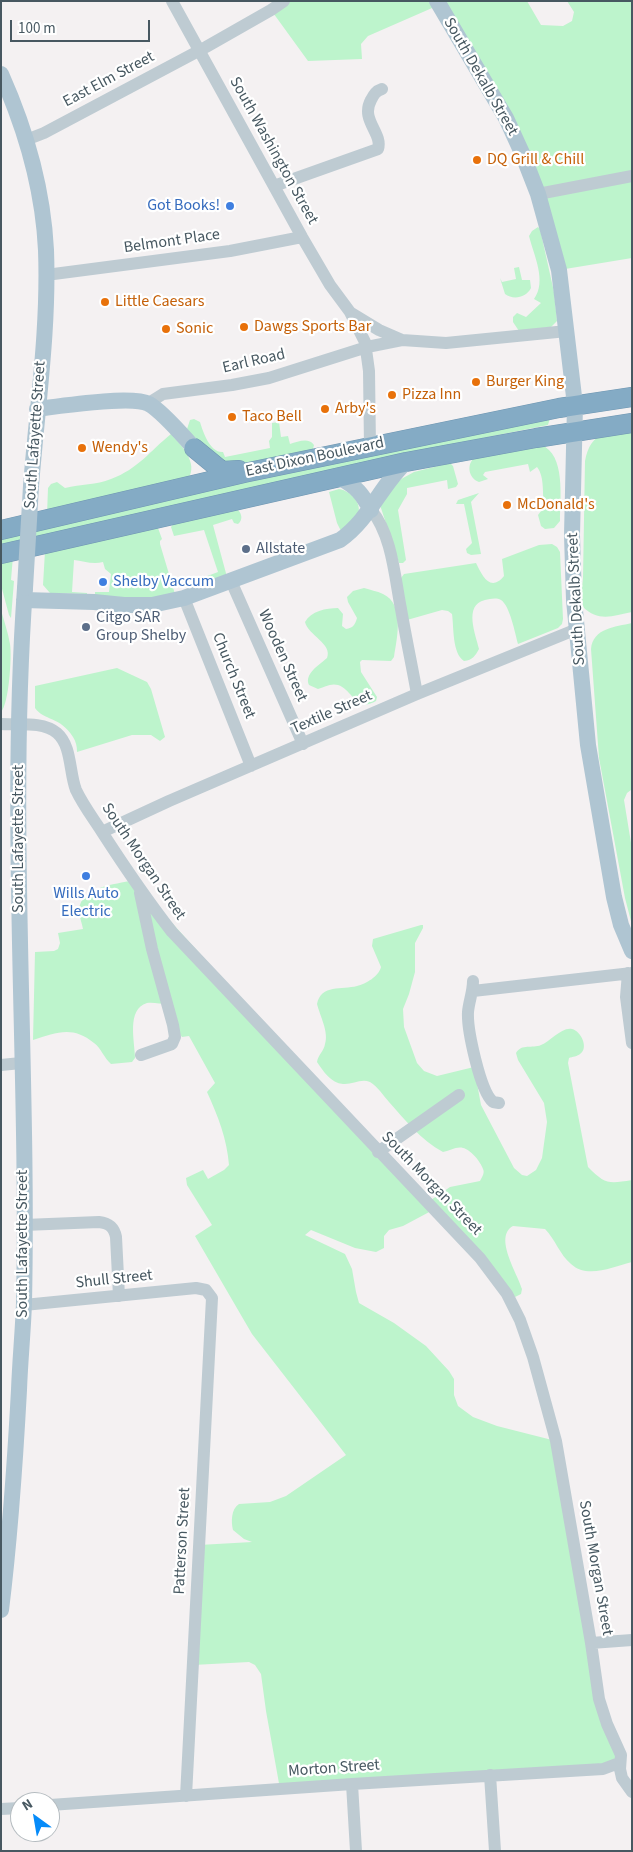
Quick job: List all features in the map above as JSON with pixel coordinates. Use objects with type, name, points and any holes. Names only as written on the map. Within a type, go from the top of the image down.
[{"type":"highway","name":"East Dixon Boulevard","points":[[1,530],[244,473],[575,405],[632,397]]},
{"type":"highway","name":"East Dixon Boulevard","points":[[3,554],[406,462],[632,423]]},
{"type":"highway","points":[[194,448],[222,472],[238,470],[244,473]]},
{"type":"highway","points":[[194,448],[198,462],[198,471],[194,484]]},
{"type":"main road","name":"South Dekalb Street","points":[[436,1],[506,118],[538,194],[559,270],[575,405],[572,535],[574,600],[588,745],[615,902],[621,925],[632,951]]},
{"type":"main road","name":"South Lafayette Street","points":[[1,74],[26,140],[33,165],[43,224],[46,275],[46,308],[24,594],[18,725],[24,1304],[16,1460],[2,1603]]},
{"type":"main road","points":[[38,408],[135,400],[147,404],[172,425],[194,448]]},
{"type":"main road","points":[[24,594],[143,606],[184,598],[333,544],[354,529],[370,510],[391,477],[406,462]]},
{"type":"main road","points":[[340,478],[361,493],[370,510]]},
{"type":"street","name":"South Washington Street","points":[[172,1],[302,237],[330,285],[350,312],[367,347],[370,447]]},
{"type":"street","name":"East Elm Street","points":[[26,140],[44,133],[199,51],[284,1]]},
{"type":"street","points":[[274,186],[378,149],[379,144],[368,117],[368,111],[369,104],[375,93],[382,89]]},
{"type":"street","points":[[538,194],[632,176]]},
{"type":"street","name":"Belmont Place","points":[[46,275],[230,251],[302,237]]},
{"type":"street","name":"South Washington Street","points":[[350,312],[379,330],[402,340]]},
{"type":"street","points":[[402,340],[446,343],[567,331]]},
{"type":"street","name":"Earl Road","points":[[147,404],[163,394],[269,378],[367,347],[402,340]]},
{"type":"street","points":[[370,510],[378,518],[385,533],[417,694]]},
{"type":"street","name":"Wooden Street","points":[[231,580],[303,744]]},
{"type":"street","name":"Church Street","points":[[184,598],[251,766]]},
{"type":"street","name":"Textile Street","points":[[102,832],[168,801],[417,694],[577,629]]},
{"type":"street","name":"South Morgan Street","points":[[1,724],[48,728],[61,737],[67,748],[76,790],[140,890],[172,932],[213,978],[490,1269],[507,1294],[520,1320],[533,1357],[556,1441],[599,1699],[607,1724],[620,1753],[622,1778],[632,1792]]},
{"type":"street","points":[[140,890],[152,949],[166,995],[175,1037],[172,1044],[141,1055]]},
{"type":"street","points":[[499,1103],[493,1102],[487,1094],[474,1056],[468,1026],[468,1011],[473,986],[630,973],[626,997],[632,1043]]},
{"type":"street","points":[[1,1065],[21,1063]]},
{"type":"street","points":[[378,1152],[459,1095]]},
{"type":"street","points":[[24,1225],[100,1222],[110,1225],[116,1237],[119,1296]]},
{"type":"street","name":"Shull Street","points":[[24,1304],[196,1288],[206,1290]]},
{"type":"street","name":"Patterson Street","points":[[186,1796],[212,1298],[206,1290]]},
{"type":"street","points":[[591,1643],[632,1640]]},
{"type":"street","name":"Morton Street","points":[[60,1804],[603,1769],[620,1763]]},
{"type":"street","points":[[490,1775],[495,1851]]},
{"type":"street","points":[[352,1784],[356,1851]]},
{"type":"green space","points":[[284,1],[527,1],[541,25],[563,26],[572,21],[574,12],[567,1],[632,1],[632,258],[559,270],[538,194],[439,5],[368,36],[361,44],[362,59],[308,61],[271,10]]},
{"type":"green space","points":[[538,227],[554,292],[557,321],[551,327],[519,331],[513,322],[513,317],[517,313],[526,317],[541,303],[534,299],[538,292],[539,276],[529,236]]},
{"type":"green space","points":[[519,267],[522,280],[530,280],[531,288],[523,296],[508,296],[505,294],[500,278],[502,282],[516,279],[514,268]]},
{"type":"green space","points":[[550,418],[548,425],[428,449],[1,548],[1,537],[323,464]]},
{"type":"green space","points":[[194,419],[200,422],[211,446],[223,452],[225,457],[270,448],[269,441],[272,437],[272,423],[279,422],[281,437],[288,436],[290,444],[309,441],[314,445],[313,449],[309,452],[234,468],[211,457],[187,429],[190,420]]},
{"type":"green space","points":[[632,426],[632,612],[606,617],[594,615],[583,607],[581,600],[585,461],[591,444],[601,435]]},
{"type":"green space","points":[[171,434],[184,449],[190,461],[191,473],[188,479],[47,515],[48,488],[51,484],[57,482],[65,488],[111,479],[136,465]]},
{"type":"green space","points":[[541,445],[549,450],[555,458],[561,490],[560,521],[554,528],[545,529],[541,526],[538,515],[544,507],[542,481],[537,467],[530,472],[528,464],[485,472],[483,475],[488,479],[479,482],[471,476],[469,469],[473,459]]},
{"type":"green space","points":[[450,463],[453,466],[458,484],[456,487],[448,489],[447,480],[407,488],[407,494],[398,510],[406,560],[403,563],[399,563],[380,505],[388,489],[414,472]]},
{"type":"green space","points":[[339,489],[344,490],[356,500],[359,509],[356,519],[342,533],[337,523],[329,492]]},
{"type":"green space","points":[[479,493],[471,502],[481,554],[471,555],[467,553],[466,549],[472,543],[464,504],[456,504],[458,500]]},
{"type":"green space","points":[[238,510],[241,521],[238,524],[234,523],[232,519],[213,525],[227,577],[203,586],[202,578],[218,572],[204,530],[174,536],[171,527],[175,522]]},
{"type":"green space","points":[[158,528],[162,539],[160,544],[175,594],[157,600],[95,595],[95,592],[109,592],[111,574],[105,569],[103,562],[92,563],[74,560],[72,592],[87,594],[50,593],[43,585],[45,551]]},
{"type":"green space","points":[[552,544],[560,552],[563,619],[562,624],[558,628],[518,644],[512,620],[504,603],[493,598],[485,600],[478,603],[474,608],[473,614],[474,629],[479,649],[470,660],[464,661],[455,646],[452,614],[448,611],[442,610],[407,620],[401,578],[404,574],[476,563],[484,577],[491,583],[495,583],[504,576],[502,559],[539,545]]},
{"type":"green space","points":[[13,556],[11,580],[14,581],[11,618],[1,585],[1,558]]},
{"type":"green space","points":[[364,588],[381,593],[390,599],[397,613],[398,622],[397,641],[394,657],[391,661],[362,660],[360,662],[361,672],[377,697],[376,701],[369,704],[359,703],[338,685],[330,685],[318,689],[309,685],[310,673],[327,658],[328,653],[327,648],[307,627],[305,622],[311,615],[319,611],[338,608],[343,614],[342,626],[346,629],[352,627],[357,618],[347,597],[353,591]]},
{"type":"green space","points":[[1,610],[9,640],[11,659],[8,690],[1,712]]},
{"type":"green space","points":[[632,623],[631,790],[627,793],[624,800],[632,849],[632,925],[625,898],[599,758],[591,649],[593,642],[600,633],[612,627]]},
{"type":"green space","points":[[117,668],[147,682],[151,689],[165,737],[160,741],[151,735],[132,735],[77,752],[75,741],[68,730],[35,708],[35,686]]},
{"type":"green space","points":[[133,880],[433,1210],[403,1226],[389,1230],[384,1236],[384,1248],[376,1252],[355,1248],[311,1230],[305,1235],[345,1254],[352,1269],[359,1303],[394,1323],[426,1346],[454,1379],[454,1395],[458,1406],[473,1417],[497,1426],[556,1441],[591,1643],[619,1763],[280,1789],[261,1674],[255,1665],[249,1662],[193,1665],[199,1545],[252,1542],[244,1539],[233,1530],[232,1516],[236,1506],[239,1504],[270,1502],[286,1496],[346,1455],[252,1334],[195,1236],[212,1225],[187,1185],[186,1178],[203,1170],[208,1179],[229,1165],[228,1155],[215,1110],[207,1092],[215,1083],[189,1036],[182,1037],[173,1025],[167,1004],[147,1003],[140,1006],[136,1012],[133,1027],[135,1058],[132,1062],[111,1064],[94,1043],[86,1037],[71,1032],[57,1033],[33,1040],[35,952],[54,951],[58,949],[60,943],[58,933],[83,929],[79,910],[81,902],[92,891]]},
{"type":"green space","points":[[423,925],[423,928],[415,943],[415,972],[403,1009],[404,1027],[417,1063],[424,1071],[437,1076],[474,1067],[481,1105],[514,1168],[522,1175],[527,1176],[536,1170],[542,1158],[547,1122],[544,1103],[518,1060],[516,1053],[524,1047],[538,1046],[564,1030],[575,1030],[581,1036],[584,1044],[583,1051],[579,1055],[569,1058],[568,1063],[588,1167],[603,1180],[617,1182],[632,1180],[632,1262],[609,1269],[585,1271],[577,1268],[567,1260],[545,1229],[513,1226],[507,1231],[505,1238],[508,1256],[522,1289],[521,1294],[515,1297],[431,1200],[450,1187],[480,1181],[484,1170],[475,1156],[466,1149],[461,1148],[443,1152],[414,1129],[373,1084],[367,1081],[339,1083],[328,1076],[317,1062],[326,1039],[325,1029],[317,1004],[319,998],[323,993],[333,989],[357,986],[372,979],[378,973],[381,967],[372,946],[373,939]]},
{"type":"place","name":"DQ Grill & Chill","points":[[477,160]]},
{"type":"place","name":"Got Books!","points":[[230,206]]},
{"type":"place","name":"Little Caesars","points":[[105,302]]},
{"type":"place","name":"Dawgs Sports Bar","points":[[244,327]]},
{"type":"place","name":"Sonic","points":[[166,329]]},
{"type":"place","name":"Burger King","points":[[476,382]]},
{"type":"place","name":"Pizza Inn","points":[[392,395]]},
{"type":"place","name":"Arby's","points":[[325,409]]},
{"type":"place","name":"Taco Bell","points":[[232,417]]},
{"type":"place","name":"Wendy's","points":[[82,448]]},
{"type":"place","name":"McDonald's","points":[[507,505]]},
{"type":"place","name":"Allstate","points":[[246,549]]},
{"type":"place","name":"Shelby Vaccum","points":[[103,582]]},
{"type":"place","name":"Citgo SAR Group Shelby","points":[[86,627]]},
{"type":"place","name":"Wills Auto Electric","points":[[86,876]]}]
